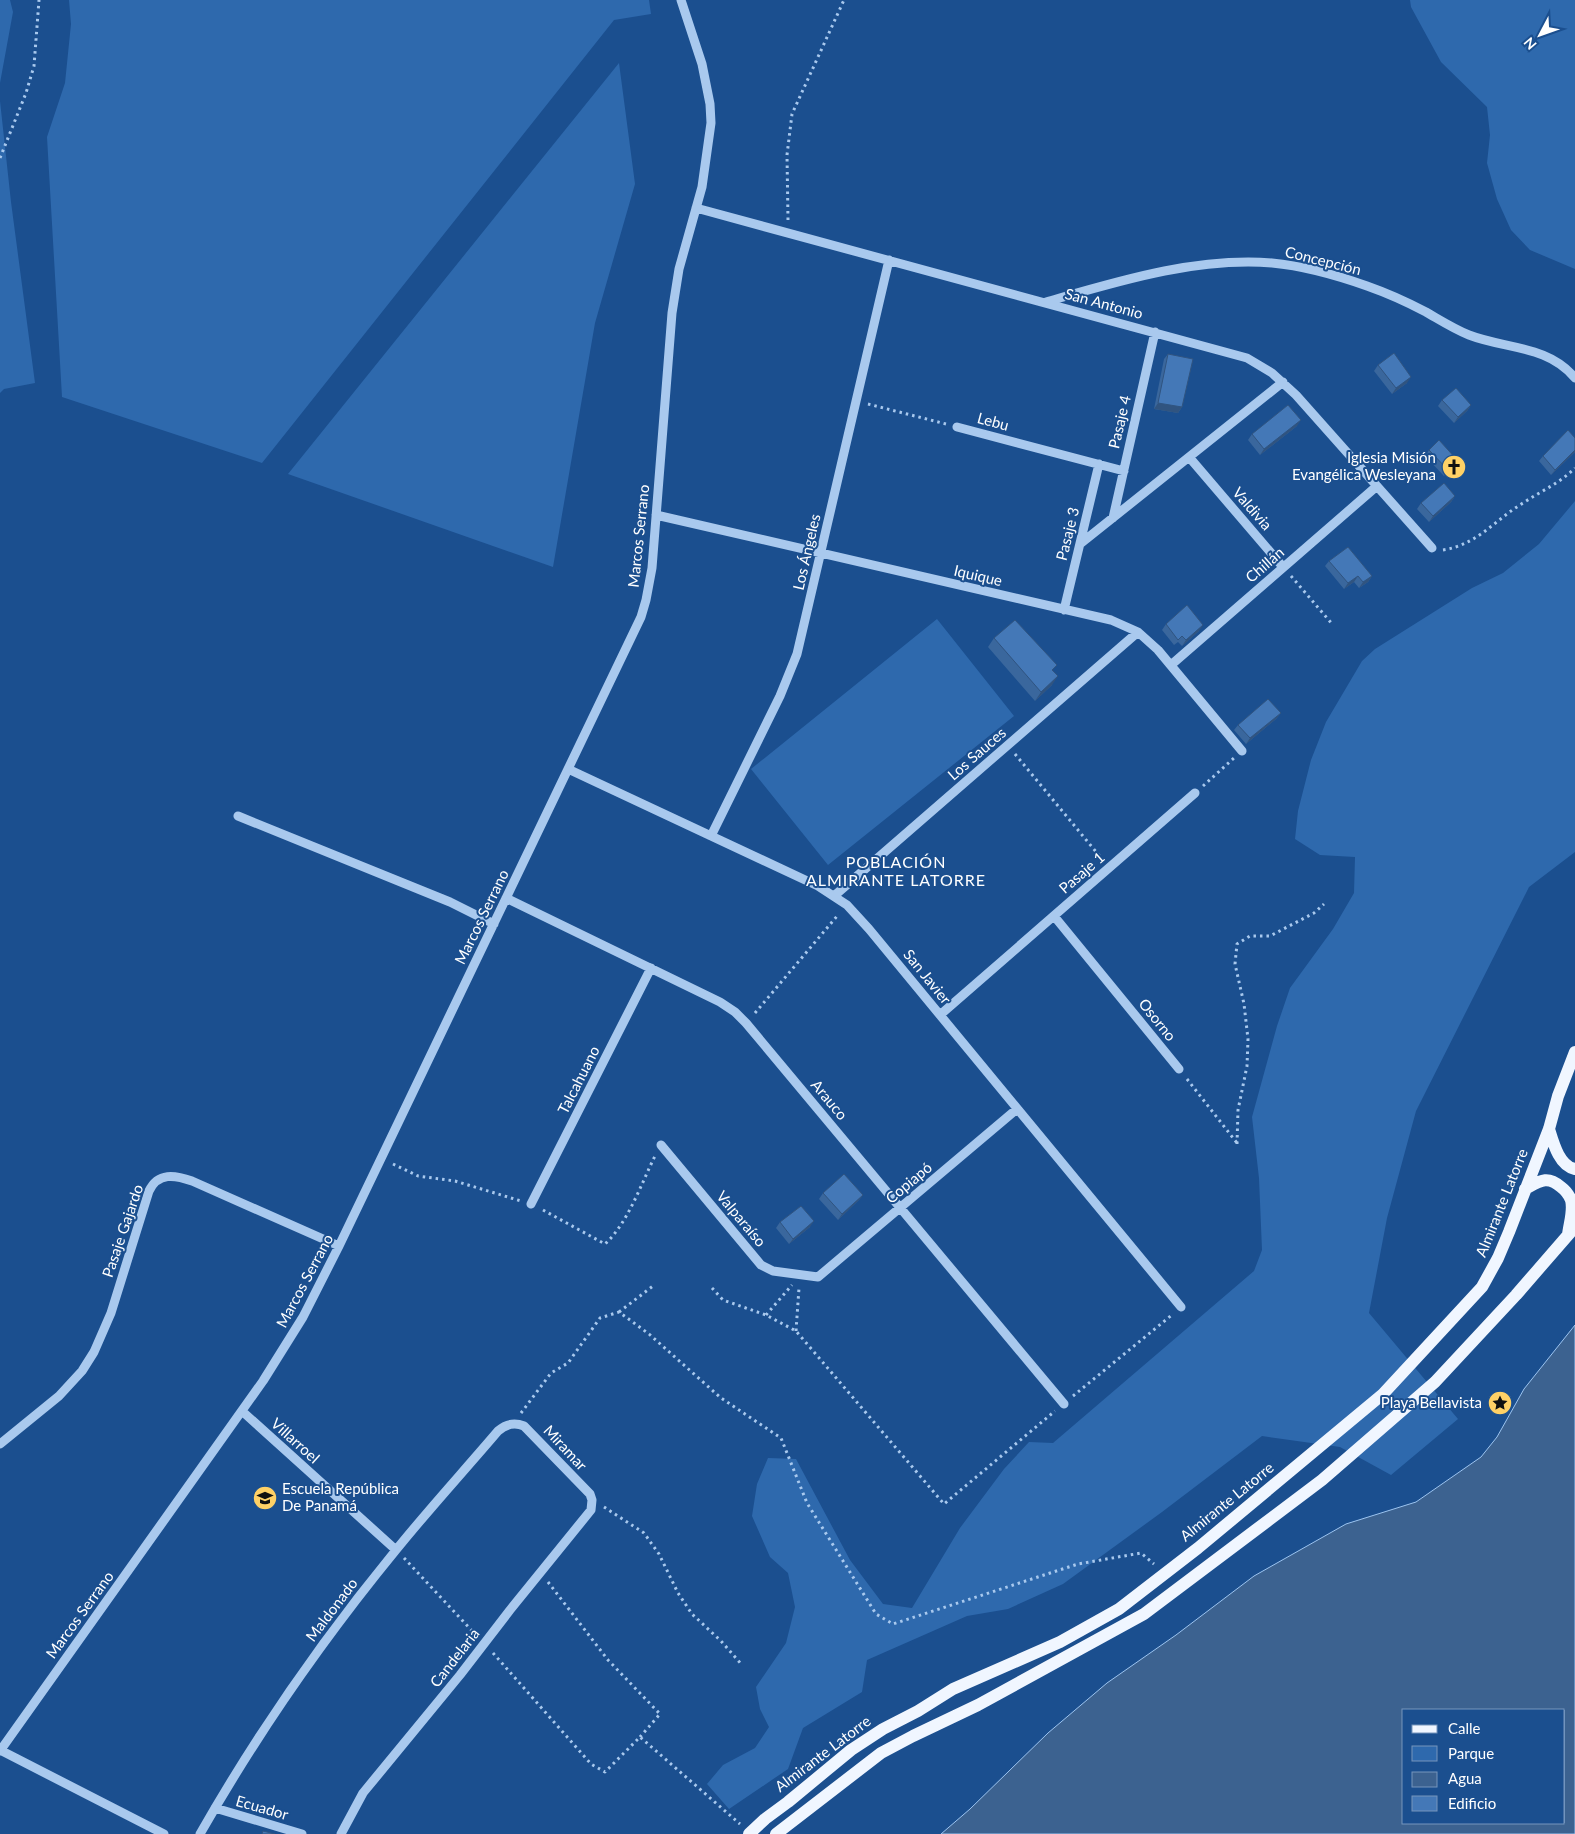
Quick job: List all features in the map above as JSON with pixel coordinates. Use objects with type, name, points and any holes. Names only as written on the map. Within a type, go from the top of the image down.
[{"type":"main road","name":"Almirante Latorre","points":[[750,1834],[765,1819],[851,1750],[883,1729],[918,1711],[953,1689],[1060,1642],[1119,1609],[1198,1548],[1383,1394],[1482,1287],[1498,1258],[1549,1129],[1558,1096],[1575,1052]]},
{"type":"main road","points":[[1549,1129],[1554,1146],[1560,1156],[1571,1168],[1575,1169]]},
{"type":"main road","points":[[776,1834],[881,1753],[978,1706],[1144,1614],[1322,1480],[1436,1382],[1510,1302],[1571,1231],[1572,1210],[1570,1198],[1564,1189],[1552,1180],[1541,1180],[1525,1188]]},
{"type":"street","name":"Marcos Serrano","points":[[0,1751],[242,1412],[284,1350],[303,1317],[339,1246],[640,617],[650,584],[672,313],[679,269],[702,187],[710,123],[710,104],[702,64],[680,0]]},
{"type":"street","name":"San Antonio","points":[[696,208],[1247,358],[1272,372],[1283,382],[1432,548]]},
{"type":"street","name":"Los Ángeles","points":[[711,836],[792,668],[821,553],[889,260]]},
{"type":"street","name":"Concepción","points":[[1046,302],[1127,280],[1204,265],[1250,262],[1294,266],[1336,276],[1383,292],[1424,311],[1464,334],[1534,351],[1555,360],[1575,378]]},
{"type":"street","name":"Pasaje 4","points":[[1113,518],[1155,332]]},
{"type":"street","points":[[1080,544],[1283,382]]},
{"type":"street","name":"Lebu","points":[[957,427],[1124,470]]},
{"type":"street","name":"Valdivia","points":[[1189,457],[1283,568]]},
{"type":"street","name":"Pasaje 3","points":[[1064,610],[1099,464]]},
{"type":"street","name":"Chillán","points":[[1171,665],[1377,486]]},
{"type":"street","name":"Iquique","points":[[656,516],[1111,620],[1138,632],[1158,650],[1242,751]]},
{"type":"street","name":"Los Sauces","points":[[834,896],[1138,632]]},
{"type":"street","name":"San Javier","points":[[568,769],[818,886],[847,905],[869,929],[1181,1307]]},
{"type":"street","name":"Pasaje 1","points":[[940,1015],[1195,793]]},
{"type":"street","points":[[238,816],[450,902],[494,924]]},
{"type":"street","name":"Arauco","points":[[506,898],[720,1002],[735,1012],[1064,1404]]},
{"type":"street","name":"Osorno","points":[[1054,916],[1179,1069]]},
{"type":"street","name":"Talcahuano","points":[[531,1204],[651,968]]},
{"type":"street","name":"Copiapó","points":[[818,1277],[1017,1109]]},
{"type":"street","name":"Valparaíso","points":[[661,1145],[761,1265],[773,1271],[818,1277]]},
{"type":"street","name":"Pasaje Gajardo","points":[[0,1444],[59,1396],[82,1371],[94,1352],[111,1313],[149,1191],[156,1181],[161,1178],[175,1176],[192,1181],[339,1246]]},
{"type":"street","name":"Villarroel","points":[[242,1412],[396,1550]]},
{"type":"street","name":"Miramar","points":[[513,1424],[519,1424],[529,1430],[590,1494],[592,1500]]},
{"type":"street","name":"Maldonado","points":[[200,1834],[255,1743],[353,1604],[396,1550],[498,1431],[502,1427],[513,1424]]},
{"type":"street","name":"Candelaria","points":[[340,1834],[363,1793],[460,1676],[540,1571],[589,1514],[592,1500]]},
{"type":"street","points":[[0,1751],[164,1834]]},
{"type":"street","name":"Ecuador","points":[[215,1808],[302,1834]]},
{"type":"path","points":[[0,158],[26,93],[34,66],[39,0]]},
{"type":"path","points":[[788,233],[787,156],[792,114],[844,0]]},
{"type":"path","name":"Lebu","points":[[856,401],[957,427]]},
{"type":"path","points":[[1432,548],[1440,550],[1450,549],[1478,537],[1510,511],[1555,484],[1575,468]]},
{"type":"path","points":[[1283,568],[1333,625]]},
{"type":"path","points":[[1008,746],[1109,867]]},
{"type":"path","points":[[1195,793],[1242,751]]},
{"type":"path","points":[[1179,1069],[1237,1144],[1238,1110],[1247,1066],[1248,1039],[1244,1004],[1236,964],[1237,944],[1250,936],[1270,936],[1314,913],[1324,904]]},
{"type":"path","points":[[746,1023],[847,905]]},
{"type":"path","points":[[766,1315],[800,1275]]},
{"type":"path","points":[[796,1331],[800,1275]]},
{"type":"path","points":[[513,1424],[551,1373],[568,1363],[600,1318],[619,1312],[653,1286]]},
{"type":"path","points":[[712,1288],[723,1300],[766,1315],[796,1331],[944,1504],[1181,1307]]},
{"type":"path","points":[[619,1312],[648,1334],[721,1398],[781,1438],[807,1503],[876,1614],[893,1624],[1078,1564],[1141,1553],[1164,1573]]},
{"type":"path","points":[[592,1500],[644,1533],[659,1554],[678,1593],[692,1614],[721,1641],[742,1665]]},
{"type":"path","points":[[396,1550],[484,1644],[591,1764],[605,1772],[660,1714],[608,1660],[540,1571]]},
{"type":"path","points":[[640,1737],[750,1834]]},
{"type":"green space","points":[[0,0],[10,0],[13,12],[0,83]]},
{"type":"green space","points":[[69,0],[649,0],[651,14],[614,20],[262,463],[62,397],[47,137],[65,83],[71,24]]},
{"type":"green space","points":[[1410,0],[1575,0],[1575,269],[1530,250],[1511,230],[1497,199],[1487,163],[1490,135],[1487,107],[1441,62],[1411,7]]},
{"type":"green space","points":[[619,63],[635,184],[595,323],[553,567],[288,474]]},
{"type":"green space","points":[[0,101],[11,202],[35,383],[4,389],[0,393]]},
{"type":"green space","points":[[1575,501],[1575,852],[1529,887],[1416,1111],[1387,1218],[1369,1313],[1458,1419],[1391,1475],[1340,1447],[1262,1436],[1063,1584],[1008,1609],[967,1616],[867,1660],[862,1692],[803,1728],[788,1769],[729,1809],[707,1784],[723,1765],[755,1748],[769,1727],[760,1709],[756,1687],[786,1643],[795,1607],[788,1573],[770,1557],[752,1516],[757,1484],[768,1458],[796,1459],[850,1560],[883,1604],[912,1608],[960,1528],[1004,1469],[1029,1442],[1053,1443],[1254,1271],[1262,1250],[1259,1178],[1252,1117],[1277,1026],[1290,988],[1333,929],[1354,893],[1355,857],[1320,855],[1295,839],[1298,811],[1311,760],[1326,722],[1362,661],[1375,649],[1472,588],[1503,573],[1539,544]]},
{"type":"green space","points":[[937,619],[1014,716],[828,865],[751,769]]},
{"type":"water","points":[[1575,1325],[1575,1834],[941,1834],[970,1809],[1048,1733],[1107,1683],[1176,1635],[1254,1576],[1346,1524],[1416,1502],[1481,1457],[1497,1437],[1524,1389]]},
{"type":"building","points":[[1394,353],[1411,377],[1396,388],[1378,365]]},
{"type":"building","points":[[1168,354],[1193,359],[1182,407],[1158,403]]},
{"type":"building","points":[[1456,388],[1471,405],[1458,417],[1442,400]]},
{"type":"building","points":[[1288,405],[1301,420],[1264,449],[1252,434]]},
{"type":"building","points":[[1568,430],[1575,438],[1575,450],[1555,470],[1543,456]]},
{"type":"building","points":[[1439,440],[1458,461],[1448,470],[1429,450]]},
{"type":"building","points":[[1444,483],[1455,496],[1433,516],[1421,503]]},
{"type":"building","points":[[1348,547],[1372,576],[1363,582],[1358,576],[1348,583],[1329,561]]},
{"type":"building","points":[[1187,605],[1203,625],[1186,640],[1182,636],[1178,640],[1166,624]]},
{"type":"building","points":[[1015,620],[1057,665],[1052,670],[1058,676],[1041,692],[994,638]]},
{"type":"building","points":[[1268,699],[1281,713],[1250,738],[1238,725]]},
{"type":"building","points":[[844,1174],[863,1195],[842,1214],[823,1193]]},
{"type":"building","points":[[801,1206],[814,1221],[793,1239],[780,1222]]},
{"type":"building","points":[[263,1831],[275,1834],[262,1834]]},
{"type":"place","name":"Iglesia Misión Evangélica Wesleyana","points":[[1454,467]]},
{"type":"place","name":"Playa Bellavista","points":[[1500,1403]]},
{"type":"place","name":"Escuela República De Panamá","points":[[265,1498]]},
{"type":"district","name":"POBLACIÓN ALMIRANTE LATORRE","points":[[896,871]]}]
